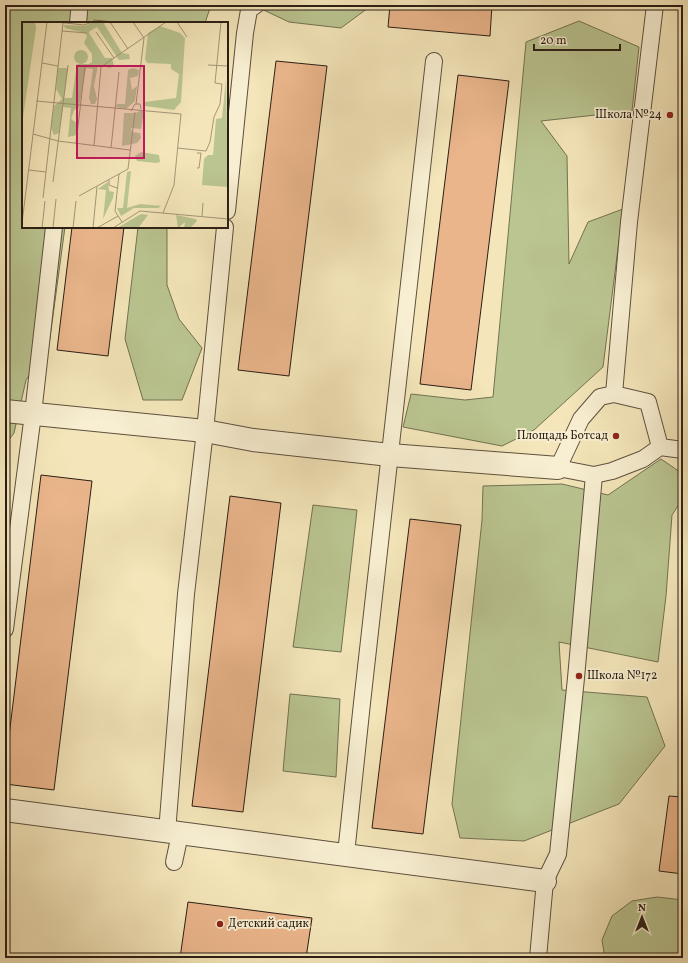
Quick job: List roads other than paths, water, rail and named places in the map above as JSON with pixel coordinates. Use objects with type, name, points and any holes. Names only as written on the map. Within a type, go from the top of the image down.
[{"type":"street","points":[[5,411],[205,432],[254,440],[390,455],[558,468]]},
{"type":"street","points":[[5,810],[545,881]]},
{"type":"lane","points":[[228,201],[245,33],[249,10],[256,5]]},
{"type":"lane","points":[[614,394],[629,222],[655,5]]},
{"type":"lane","points":[[346,854],[434,61]]},
{"type":"lane","points":[[5,629],[33,414],[54,228]]},
{"type":"lane","points":[[174,862],[173,833],[186,594],[205,432],[225,228]]},
{"type":"lane","points":[[660,447],[648,402],[614,394],[600,397],[581,419],[558,468],[594,475],[612,471],[643,459],[660,447],[683,450]]},
{"type":"lane","points":[[538,958],[545,881],[558,854],[576,678],[594,475]]},
{"type":"place","name":"Школа №24","points":[[670,115]]},
{"type":"place","name":"Площадь Ботсад","points":[[616,436]]},
{"type":"place","name":"Школа №172","points":[[579,676]]},
{"type":"place","name":"Детский садик","points":[[220,924]]}]
